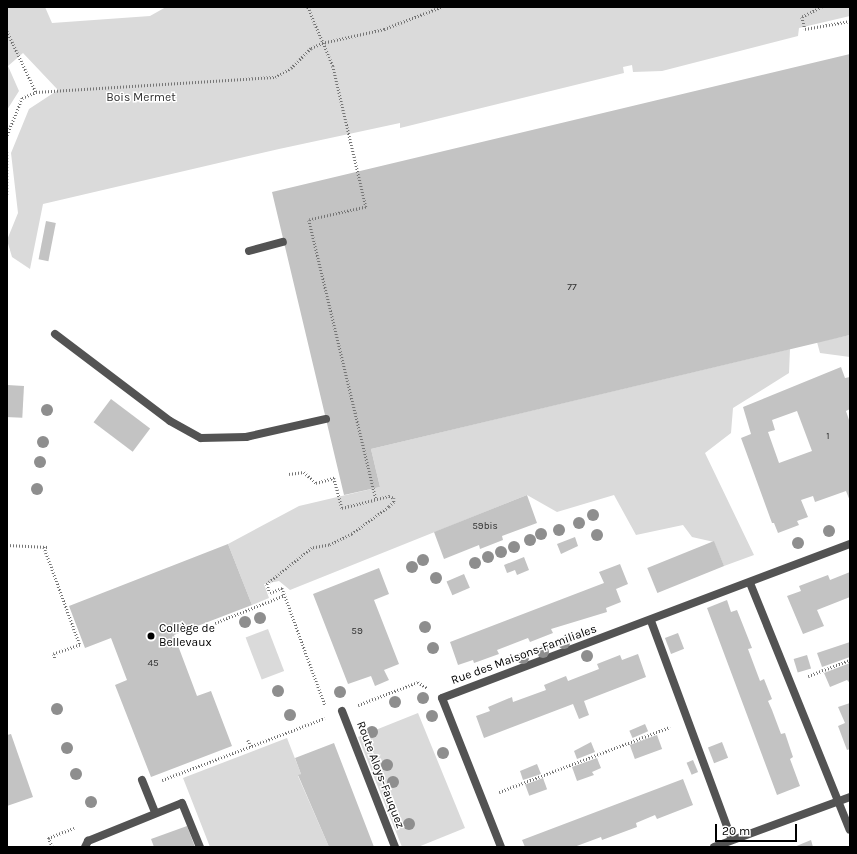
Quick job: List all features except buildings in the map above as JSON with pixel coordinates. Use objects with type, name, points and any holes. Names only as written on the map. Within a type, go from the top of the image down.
[{"type":"street","points":[[249,251],[283,242]]},
{"type":"street","points":[[55,334],[170,421],[201,438],[246,437],[326,419]]},
{"type":"street","name":"Rue des Maisons-Familiales","points":[[501,847],[442,698],[651,621],[850,544]]},
{"type":"street","points":[[750,583],[850,830]]},
{"type":"street","points":[[651,621],[732,840]]},
{"type":"street","name":"Route Aloys-Fauquez","points":[[342,711],[395,847]]},
{"type":"street","points":[[142,780],[155,813]]},
{"type":"street","points":[[714,847],[850,797]]},
{"type":"street","points":[[85,847],[88,841],[182,803],[200,847]]},
{"type":"path","points":[[308,7],[333,66],[366,207],[308,220],[376,499]]},
{"type":"path","points":[[7,135],[22,98],[36,92],[275,77],[291,68],[311,48],[322,43],[384,29],[441,7]]},
{"type":"path","points":[[822,7],[802,17],[805,29],[850,21]]},
{"type":"path","points":[[7,31],[36,92]]},
{"type":"path","points":[[7,152],[7,195]]},
{"type":"path","points":[[289,474],[304,472],[316,483],[334,478],[342,508],[389,496],[394,502],[352,534],[329,545],[312,548],[267,584],[270,593],[282,588],[329,716]]},
{"type":"path","points":[[7,545],[48,547]]},
{"type":"path","points":[[44,546],[80,645],[54,654],[56,659]]},
{"type":"path","points":[[215,623],[285,595]]},
{"type":"path","points":[[791,683],[850,660]]},
{"type":"path","points":[[149,798],[157,795],[153,783],[251,747],[418,682],[442,698]]},
{"type":"path","points":[[482,799],[688,720]]},
{"type":"path","points":[[248,740],[251,747]]},
{"type":"path","points":[[52,847],[48,838],[77,827]]},
{"type":"green space","name":"Bois Mermet","points":[[7,7],[45,7],[52,23],[150,16],[166,7],[850,7],[850,16],[799,28],[798,36],[662,71],[633,72],[632,65],[623,67],[624,73],[400,128],[400,123],[279,149],[43,204],[30,269],[12,257],[7,240],[18,213],[11,153],[29,109],[58,90],[23,53],[8,66],[19,91],[7,110]]},
{"type":"green space","points":[[850,335],[850,357],[820,353],[817,342]]},
{"type":"green space","points":[[790,349],[789,373],[733,408],[731,433],[705,453],[754,555],[724,566],[714,542],[692,537],[683,525],[636,535],[614,495],[557,512],[527,495],[290,590],[279,581],[264,584],[269,598],[252,605],[228,544],[299,506],[380,487],[371,449]]},
{"type":"green space","points":[[268,629],[284,671],[262,680],[246,638]]},
{"type":"green space","points":[[418,713],[465,828],[418,847],[402,847],[358,737]]},
{"type":"green space","points":[[287,738],[301,774],[298,776],[329,847],[210,847],[183,778]]},
{"type":"place","name":"Collège de Bellevaux","points":[[151,636]]}]
